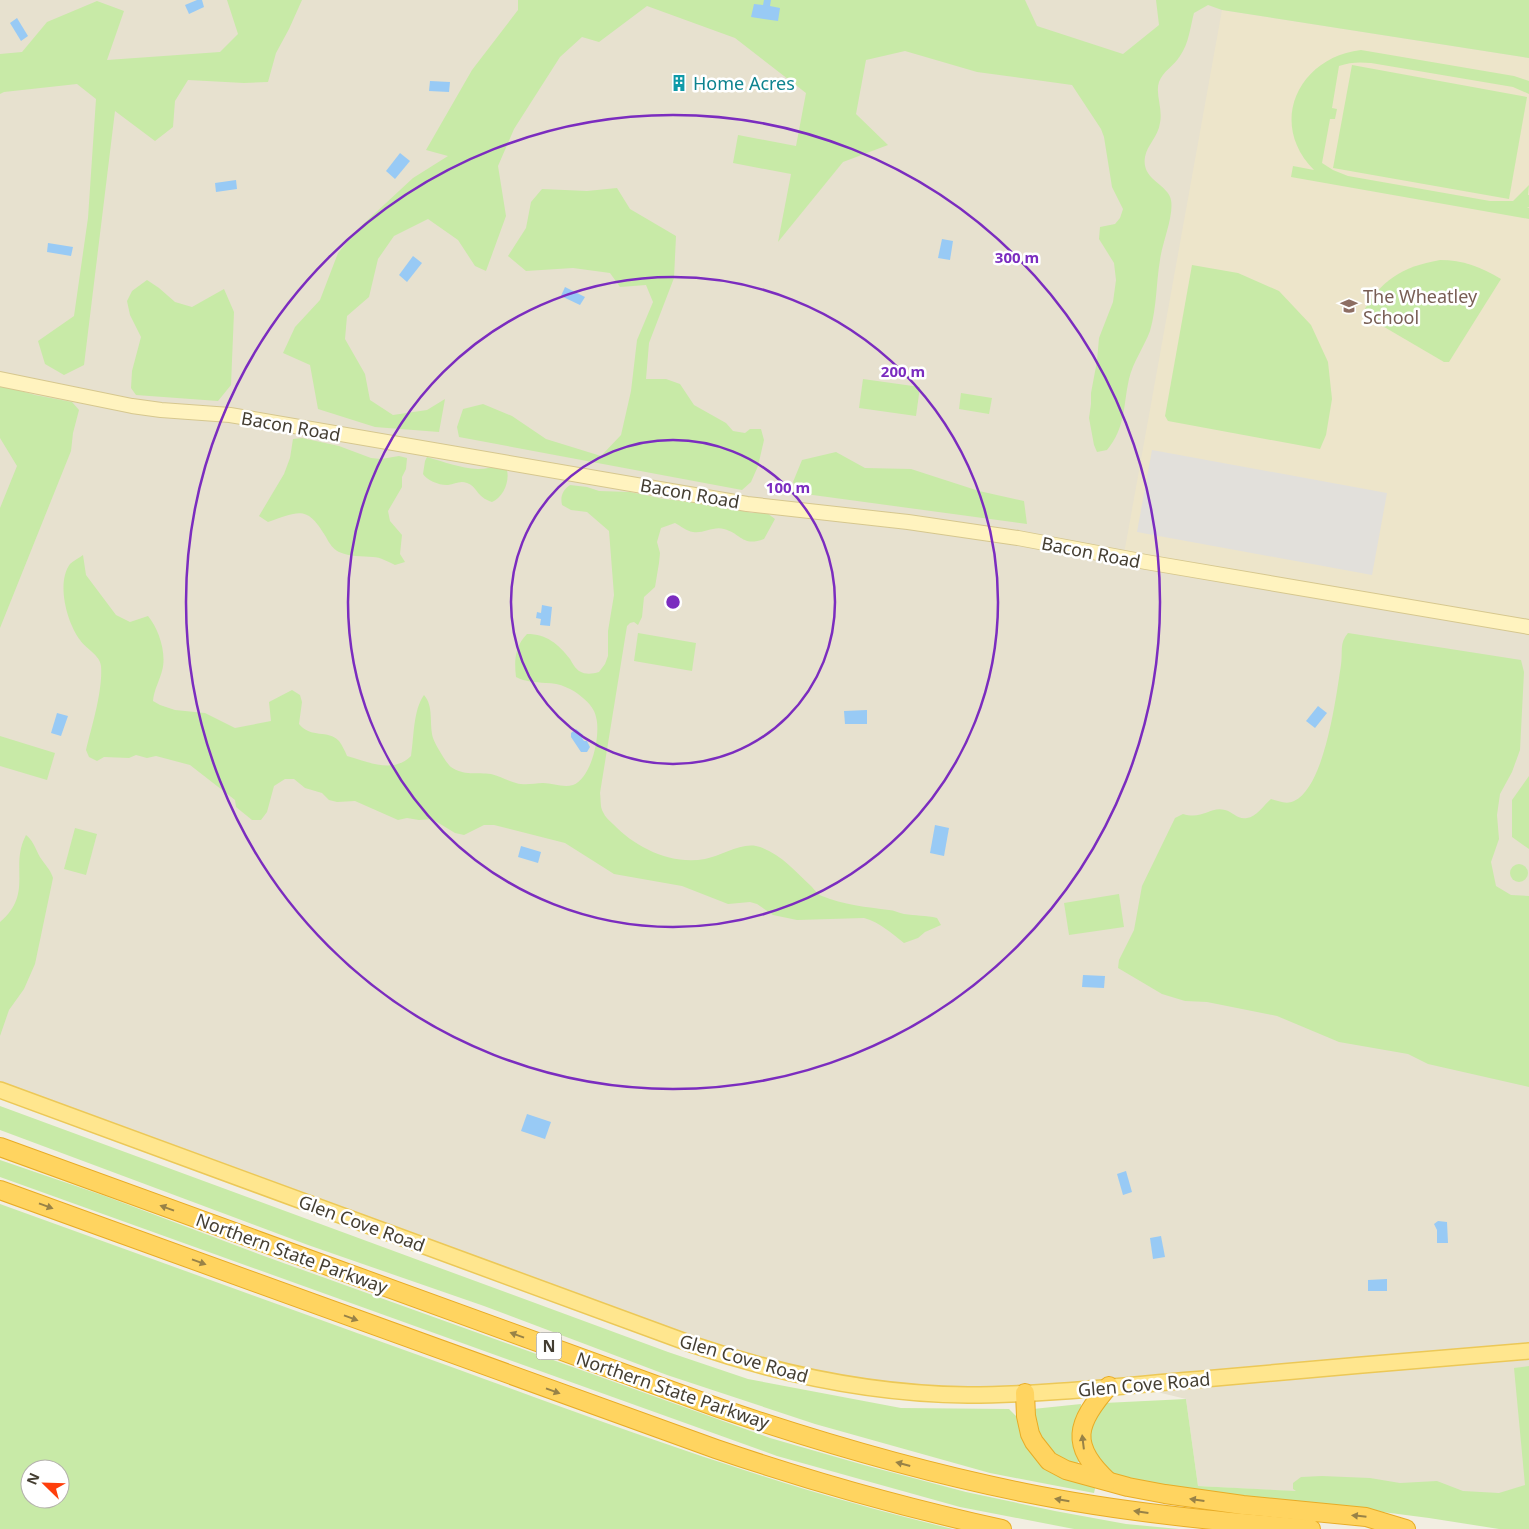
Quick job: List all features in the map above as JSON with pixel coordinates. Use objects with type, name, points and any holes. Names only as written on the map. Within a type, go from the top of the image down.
[{"type":"highway","name":"Northern State Parkway","points":[[0,1147],[710,1404],[833,1444],[910,1466],[1064,1500],[1182,1518],[1311,1529]]},
{"type":"highway","name":"N","points":[[0,1190],[716,1449],[868,1496],[1002,1529]]},
{"type":"highway","points":[[1108,1482],[1086,1457],[1083,1449],[1082,1434],[1088,1413],[1110,1386]]},
{"type":"highway","points":[[1025,1393],[1026,1416],[1030,1434],[1045,1457],[1066,1470],[1108,1482],[1198,1500],[1366,1517],[1406,1529]]},
{"type":"main road","name":"Glen Cove Road","points":[[0,1090],[664,1334],[735,1358],[795,1374],[882,1389],[966,1394],[1025,1393],[1529,1351]]},
{"type":"street","name":"Bacon Road","points":[[0,380],[132,406],[230,415],[747,504],[908,522],[1018,538],[1146,562],[1529,627]]},
{"type":"shaded area","points":[[0,0],[1529,0],[1529,1504],[1198,1486],[1186,1399],[1128,1385],[997,1394],[795,1374],[0,1090]]},
{"type":"shaded area","name":"The Wheatley School","points":[[1222,10],[1529,58],[1529,628],[1124,554]]},
{"type":"shaded area","points":[[1152,450],[1387,493],[1372,575],[1137,532]]},
{"type":"green space","points":[[227,0],[302,0],[276,53],[268,82],[244,83],[188,80],[175,101],[173,127],[155,141],[115,111],[84,365],[64,375],[45,364],[38,341],[74,316],[88,218],[96,99],[77,84],[0,94],[0,54],[22,52],[47,22],[97,1],[124,11],[107,60],[220,52],[238,34]]},
{"type":"green space","points":[[518,0],[1025,0],[1037,26],[1123,54],[1159,25],[1156,0],[1529,0],[1529,58],[1222,10],[1208,5],[1194,13],[1183,51],[1178,60],[1163,75],[1159,82],[1160,123],[1145,157],[1147,171],[1165,190],[1171,200],[1169,222],[1160,260],[1152,322],[1148,337],[1131,373],[1118,433],[1107,450],[1097,452],[1089,418],[1091,393],[1099,338],[1113,302],[1116,280],[1114,263],[1099,239],[1100,227],[1115,224],[1120,218],[1123,209],[1112,187],[1101,129],[1072,85],[977,72],[905,51],[866,60],[856,114],[888,145],[843,162],[778,242],[791,174],[733,163],[738,135],[796,146],[806,93],[735,38],[647,6],[599,42],[582,37],[560,57],[514,129],[498,166],[506,216],[486,271],[475,266],[458,240],[428,219],[394,236],[378,259],[369,297],[347,316],[345,339],[365,374],[370,400],[393,415],[427,410],[445,399],[439,432],[375,427],[318,409],[310,365],[283,353],[295,327],[320,300],[338,253],[359,228],[413,178],[448,156],[426,150],[472,70],[518,10]]},
{"type":"green space","points":[[1361,50],[1514,76],[1529,81],[1529,94],[1513,87],[1371,63],[1339,66],[1332,108],[1337,109],[1335,119],[1330,119],[1322,163],[1348,176],[1490,201],[1513,201],[1529,185],[1529,207],[1527,208],[1529,208],[1529,219],[1291,177],[1293,166],[1314,170],[1300,152],[1293,132],[1292,113],[1297,95],[1306,79],[1321,65],[1339,55]]},
{"type":"green space","points":[[1352,65],[1527,97],[1509,199],[1333,168]]},
{"type":"green space","points":[[617,188],[630,209],[676,236],[674,278],[649,343],[646,379],[666,379],[680,384],[694,405],[726,423],[733,431],[745,433],[750,429],[761,429],[764,440],[758,466],[751,482],[742,490],[459,437],[457,427],[463,409],[483,404],[512,416],[546,439],[601,456],[621,435],[631,391],[637,340],[653,302],[646,285],[620,287],[610,273],[573,268],[526,271],[508,256],[526,228],[531,202],[542,189],[587,191]]},
{"type":"green space","points":[[1440,260],[1472,265],[1501,279],[1449,362],[1444,362],[1362,314],[1377,292],[1394,277],[1403,271]]},
{"type":"green space","points":[[1192,265],[1238,273],[1279,291],[1311,325],[1328,362],[1332,399],[1326,435],[1320,449],[1168,421],[1165,416]]},
{"type":"green space","points":[[147,280],[175,302],[192,307],[224,289],[234,312],[231,385],[218,401],[136,395],[131,388],[132,371],[141,337],[130,315],[127,301],[132,291]]},
{"type":"green space","points":[[863,379],[920,387],[916,416],[859,408]]},
{"type":"green space","points":[[0,385],[35,395],[72,402],[79,410],[71,451],[0,628],[0,508],[17,466],[0,438]]},
{"type":"green space","points":[[961,393],[992,398],[989,414],[959,409]]},
{"type":"green space","points":[[302,438],[339,446],[371,458],[381,459],[399,456],[407,458],[406,469],[402,477],[402,487],[388,511],[390,521],[402,535],[400,554],[405,562],[395,565],[379,558],[343,554],[331,546],[319,527],[308,515],[302,513],[295,513],[268,522],[259,516],[284,474],[290,458],[293,439]]},
{"type":"green space","points":[[836,452],[865,468],[911,469],[979,491],[1024,501],[1027,524],[798,493],[793,482],[802,460]]},
{"type":"green space","points":[[427,457],[478,469],[506,467],[507,482],[500,496],[492,502],[480,495],[470,484],[460,482],[442,485],[427,478],[423,474]]},
{"type":"green space","points":[[570,485],[599,491],[630,492],[664,499],[718,505],[752,513],[767,513],[775,519],[764,539],[751,542],[720,528],[693,532],[675,523],[661,528],[657,542],[660,553],[655,587],[644,597],[642,617],[638,625],[634,622],[627,626],[600,793],[601,808],[606,817],[632,840],[655,853],[667,857],[692,860],[705,859],[744,846],[756,846],[779,857],[822,896],[838,902],[891,910],[904,914],[929,916],[937,918],[941,925],[925,932],[918,938],[904,943],[881,925],[864,918],[797,920],[773,915],[757,904],[750,902],[728,904],[682,886],[614,874],[565,843],[494,825],[484,825],[464,835],[455,833],[432,819],[419,820],[407,818],[398,820],[355,801],[337,802],[329,800],[322,793],[305,788],[294,779],[285,779],[274,786],[267,812],[261,820],[252,820],[236,807],[235,800],[190,765],[156,756],[147,758],[136,755],[129,758],[104,757],[97,761],[89,757],[86,750],[99,697],[101,666],[95,655],[75,633],[67,613],[64,592],[64,581],[70,564],[83,555],[86,575],[116,615],[130,622],[148,616],[156,628],[163,650],[163,664],[153,701],[160,705],[175,710],[205,713],[235,728],[271,721],[269,702],[292,690],[300,695],[302,702],[299,724],[304,729],[335,737],[347,756],[380,765],[389,765],[404,761],[411,756],[416,716],[420,701],[424,695],[429,704],[434,741],[451,767],[460,772],[491,774],[520,784],[573,785],[580,781],[585,774],[594,755],[597,725],[594,712],[583,698],[566,687],[527,681],[516,677],[515,665],[518,648],[527,634],[534,634],[552,641],[566,654],[578,670],[584,673],[599,672],[608,656],[608,631],[614,595],[609,531],[587,512],[571,510],[562,505],[561,499],[563,494]]},
{"type":"green space","points":[[638,633],[696,643],[692,671],[634,661]]},
{"type":"green space","points":[[1348,633],[1521,660],[1524,672],[1520,750],[1512,772],[1500,794],[1497,815],[1499,839],[1491,862],[1496,886],[1511,895],[1529,896],[1529,1087],[1428,1064],[1408,1054],[1339,1042],[1277,1016],[1207,1002],[1185,1001],[1162,994],[1118,968],[1119,960],[1134,930],[1142,886],[1175,818],[1183,814],[1196,815],[1220,809],[1241,818],[1247,818],[1257,813],[1271,799],[1288,803],[1294,801],[1305,792],[1314,778],[1327,740],[1342,661],[1342,644]]},
{"type":"green space","points":[[0,736],[55,753],[47,780],[0,766]]},
{"type":"green space","points":[[1529,776],[1529,849],[1512,837],[1512,800]]},
{"type":"green space","points":[[75,828],[97,834],[86,875],[64,869]]},
{"type":"green space","points":[[26,835],[53,878],[35,964],[24,989],[9,1010],[0,1036],[0,922],[16,901],[19,890],[21,847]]},
{"type":"green space","points":[[1519,864],[1525,867],[1528,873],[1525,879],[1519,882],[1513,879],[1510,873],[1513,867]]},
{"type":"green space","points":[[1119,894],[1124,927],[1069,935],[1064,903]]},
{"type":"green space","points":[[0,1106],[668,1352],[748,1379],[901,1408],[1009,1409],[1016,1416],[1019,1415],[1023,1438],[1039,1463],[1060,1473],[1096,1484],[1094,1493],[990,1473],[815,1424],[667,1375],[484,1306],[308,1245],[0,1130]]},
{"type":"green space","points":[[0,1160],[105,1196],[264,1256],[770,1438],[966,1492],[1126,1524],[1179,1529],[1074,1529],[960,1507],[777,1456],[0,1177]]},
{"type":"green space","points":[[0,1204],[580,1414],[764,1477],[827,1496],[953,1529],[0,1529]]},
{"type":"green space","points":[[1529,1366],[1529,1529],[1499,1529],[1313,1503],[1207,1494],[1134,1480],[1112,1474],[1091,1452],[1088,1435],[1094,1417],[1104,1403],[1186,1399],[1198,1486],[1296,1491],[1293,1489],[1293,1483],[1301,1477],[1322,1476],[1370,1478],[1400,1483],[1437,1481],[1463,1491],[1499,1493],[1525,1485],[1514,1368]]},
{"type":"green space","points":[[1081,1404],[1080,1460],[1074,1468],[1059,1461],[1033,1430],[1033,1409]]},
{"type":"water","points":[[202,0],[204,7],[189,14],[185,5]]},
{"type":"water","points":[[764,0],[771,0],[770,6],[780,8],[778,21],[751,17],[754,4],[763,5]]},
{"type":"water","points":[[17,18],[28,36],[21,41],[10,23]]},
{"type":"water","points":[[430,81],[450,82],[449,92],[429,91]]},
{"type":"water","points":[[400,153],[410,161],[395,179],[386,171]]},
{"type":"water","points":[[236,180],[237,189],[216,192],[215,183]]},
{"type":"water","points":[[942,239],[953,241],[950,260],[938,258]]},
{"type":"water","points":[[48,243],[73,247],[71,256],[47,252]]},
{"type":"water","points":[[413,256],[422,263],[407,282],[399,275]]},
{"type":"water","points":[[565,287],[585,297],[580,305],[561,296]]},
{"type":"water","points":[[542,605],[552,607],[550,626],[540,625],[541,619],[536,618],[537,612],[541,613]]},
{"type":"water","points":[[1318,706],[1327,713],[1315,728],[1306,721]]},
{"type":"water","points":[[867,710],[867,724],[845,724],[844,711]]},
{"type":"water","points":[[57,713],[68,716],[61,736],[51,733]]},
{"type":"water","points":[[576,729],[583,735],[582,738],[584,741],[587,741],[590,747],[587,752],[581,752],[571,737],[571,733]]},
{"type":"water","points":[[935,825],[949,828],[944,856],[930,853]]},
{"type":"water","points":[[521,846],[541,852],[538,863],[518,857]]},
{"type":"water","points":[[1083,975],[1105,976],[1104,988],[1082,987]]},
{"type":"water","points":[[527,1114],[551,1122],[545,1139],[521,1131]]},
{"type":"water","points":[[1126,1171],[1132,1192],[1123,1195],[1117,1174]]},
{"type":"water","points":[[1438,1221],[1447,1222],[1448,1243],[1437,1243],[1437,1230],[1434,1224]]},
{"type":"water","points":[[1161,1236],[1165,1257],[1153,1259],[1150,1238]]},
{"type":"water","points":[[1387,1279],[1387,1291],[1368,1291],[1368,1280]]},
{"type":"place","name":"Home Acres","points":[[679,83]]},
{"type":"place","name":"The Wheatley School","points":[[1349,306]]}]
